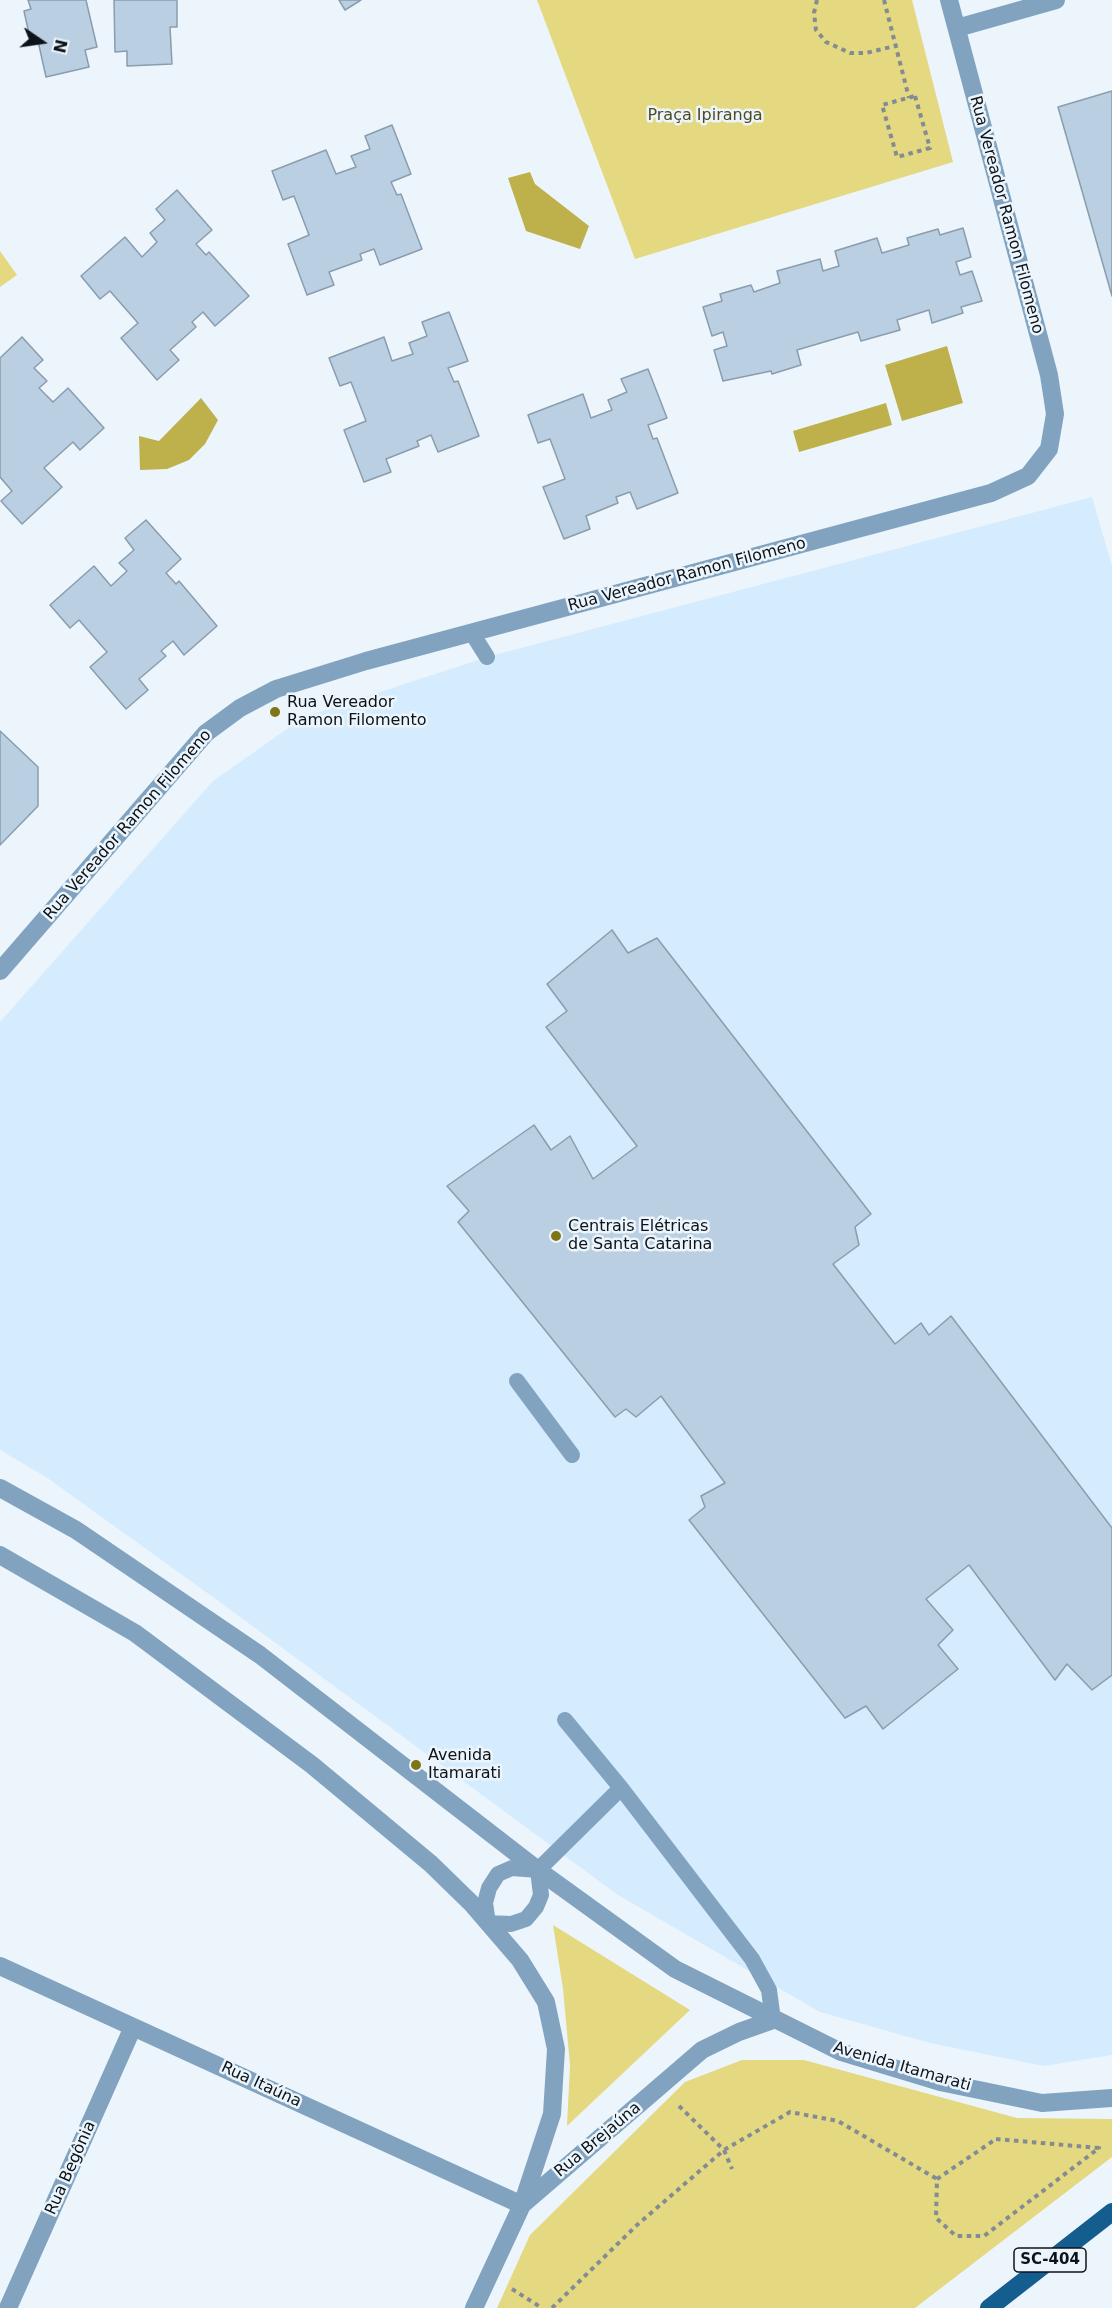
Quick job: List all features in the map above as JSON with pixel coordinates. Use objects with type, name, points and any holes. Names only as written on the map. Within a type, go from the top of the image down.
[{"type":"main road","name":"SC-404","points":[[989,2308],[1112,2212]]},
{"type":"street","name":"Rua Vereador Ramon Filomeno","points":[[0,971],[206,733],[240,708],[276,689],[318,674],[991,493],[1028,476],[1049,449],[1055,414],[1048,375],[949,0]]},
{"type":"street","points":[[957,28],[1056,0]]},
{"type":"street","name":"Avenida Itamarati","points":[[0,1488],[76,1530],[260,1655],[538,1870],[675,1970],[841,2052],[940,2082],[1042,2103],[1112,2098]]},
{"type":"street","points":[[0,1555],[135,1633],[303,1758],[385,1823],[438,1870],[520,1960],[546,2002],[556,2049],[552,2114],[522,2205]]},
{"type":"street","name":"Rua Itaúna","points":[[0,1966],[522,2205]]},
{"type":"street","name":"Rua Brejaúna","points":[[474,2308],[522,2205],[702,2050],[773,2020]]},
{"type":"street","name":"Rua Begônia","points":[[8,2308],[134,2027]]},
{"type":"lane","points":[[472,633],[487,657]]},
{"type":"lane","points":[[517,1381],[572,1455]]},
{"type":"lane","points":[[565,1720],[621,1788],[752,1959],[769,1990],[773,2020]]},
{"type":"lane","points":[[538,1870],[541,1895],[536,1907],[526,1919],[511,1924],[488,1923],[487,1896],[498,1875],[512,1868],[538,1870],[621,1788]]},
{"type":"path","points":[[817,0],[814,13],[816,30],[826,42],[850,53],[866,54],[896,46]]},
{"type":"path","points":[[884,0],[909,98]]},
{"type":"path","points":[[915,96],[930,148],[897,157],[882,105],[909,98],[915,96]]},
{"type":"path","points":[[660,2088],[724,2150],[732,2169]]},
{"type":"path","points":[[552,2308],[637,2225],[724,2150],[790,2112],[838,2121],[937,2179]]},
{"type":"path","points":[[996,2139],[1099,2148],[984,2236],[956,2236],[936,2218],[937,2179],[996,2139]]},
{"type":"path","points":[[489,2275],[542,2308]]},
{"type":"shaded area","points":[[530,172],[535,184],[589,226],[580,249],[526,231],[508,178]]},
{"type":"shaded area","points":[[947,346],[963,403],[902,421],[885,365]]},
{"type":"shaded area","points":[[201,398],[218,420],[205,444],[189,460],[167,469],[140,470],[139,436],[159,441]]},
{"type":"shaded area","points":[[886,403],[892,425],[799,452],[793,431]]},
{"type":"shaded area","name":"Centrais Elétricas de Santa Catarina","points":[[1092,497],[1112,566],[1112,2055],[1044,2066],[930,2043],[820,2012],[618,1895],[224,1605],[46,1477],[0,1450],[0,1022],[213,781],[304,717],[487,657]]},
{"type":"green space","name":"Praça Ipiranga","points":[[537,0],[912,0],[953,162],[635,259]]},
{"type":"green space","points":[[0,251],[17,275],[0,287]]},
{"type":"green space","points":[[553,1925],[690,2010],[567,2126],[570,2065],[563,1989]]},
{"type":"green space","points":[[742,2060],[804,2060],[1017,2118],[1112,2119],[1112,2157],[915,2308],[497,2308],[530,2235],[685,2082]]},
{"type":"building","points":[[28,0],[86,0],[97,47],[85,50],[89,67],[46,77],[38,41],[31,43],[24,11],[31,9]]},
{"type":"building","points":[[114,0],[177,0],[177,27],[170,27],[172,64],[127,66],[127,51],[115,52]]},
{"type":"building","points":[[339,0],[361,0],[345,10]]},
{"type":"building","points":[[1112,91],[1112,296],[1058,107]]},
{"type":"building","points":[[392,125],[411,174],[391,182],[397,195],[401,194],[422,249],[380,265],[374,249],[360,254],[362,260],[329,272],[334,285],[307,295],[288,244],[309,235],[294,196],[283,200],[272,171],[326,150],[336,174],[356,167],[351,156],[370,149],[365,136]]},
{"type":"building","points":[[177,190],[212,230],[196,244],[206,255],[209,252],[249,296],[215,326],[203,312],[192,322],[196,327],[170,350],[179,360],[157,380],[121,338],[138,323],[110,291],[100,299],[81,276],[125,237],[142,257],[157,242],[150,233],[165,220],[156,209]]},
{"type":"building","points":[[963,228],[971,257],[956,262],[960,275],[972,271],[982,301],[961,307],[963,313],[932,323],[929,310],[897,320],[900,330],[861,341],[858,332],[797,350],[801,365],[772,374],[771,371],[723,381],[714,350],[727,346],[723,332],[712,336],[703,307],[722,301],[720,294],[751,285],[754,292],[780,283],[777,271],[820,259],[823,271],[839,266],[835,251],[877,238],[882,253],[909,245],[907,238],[938,229],[940,235]]},
{"type":"building","points":[[449,312],[468,361],[448,368],[454,382],[458,381],[479,436],[438,452],[431,435],[417,441],[419,446],[386,459],[391,472],[364,482],[344,430],[366,421],[351,382],[340,386],[329,358],[384,337],[392,361],[413,354],[409,343],[427,336],[422,322]]},
{"type":"building","points":[[22,337],[43,360],[34,368],[47,381],[39,388],[53,402],[68,388],[104,428],[80,450],[73,442],[44,468],[62,487],[22,524],[1,501],[12,491],[0,477],[0,358]]},
{"type":"building","points":[[648,369],[667,418],[648,425],[653,439],[657,438],[678,493],[637,509],[630,492],[616,497],[618,503],[586,516],[590,529],[564,539],[543,487],[565,479],[550,439],[538,443],[528,415],[583,394],[591,418],[612,410],[608,400],[627,392],[621,379]]},
{"type":"building","points":[[146,520],[181,559],[166,573],[176,584],[179,581],[217,626],[184,655],[173,641],[161,651],[166,656],[139,679],[148,690],[126,709],[90,667],[107,652],[79,620],[70,628],[50,605],[94,566],[111,586],[127,571],[119,563],[134,550],[125,538]]},
{"type":"building","points":[[0,731],[38,767],[38,806],[0,845]]},
{"type":"building","points":[[612,930],[628,953],[657,938],[871,1214],[855,1227],[859,1245],[833,1264],[895,1344],[921,1323],[929,1335],[951,1316],[1112,1528],[1112,1675],[1092,1690],[1067,1664],[1055,1680],[969,1565],[926,1599],[953,1630],[938,1645],[958,1669],[883,1729],[866,1706],[845,1718],[689,1520],[705,1507],[701,1496],[725,1483],[661,1396],[636,1417],[626,1409],[615,1417],[458,1222],[469,1211],[447,1186],[534,1125],[551,1150],[570,1136],[593,1179],[637,1146],[546,1027],[567,1011],[547,984]]},
{"type":"place","name":"Rua Vereador Ramon Filomento","points":[[275,712]]},
{"type":"place","name":"Centrais Elétricas de Santa Catarina","points":[[556,1236]]},
{"type":"place","name":"Avenida Itamarati","points":[[416,1765]]}]
